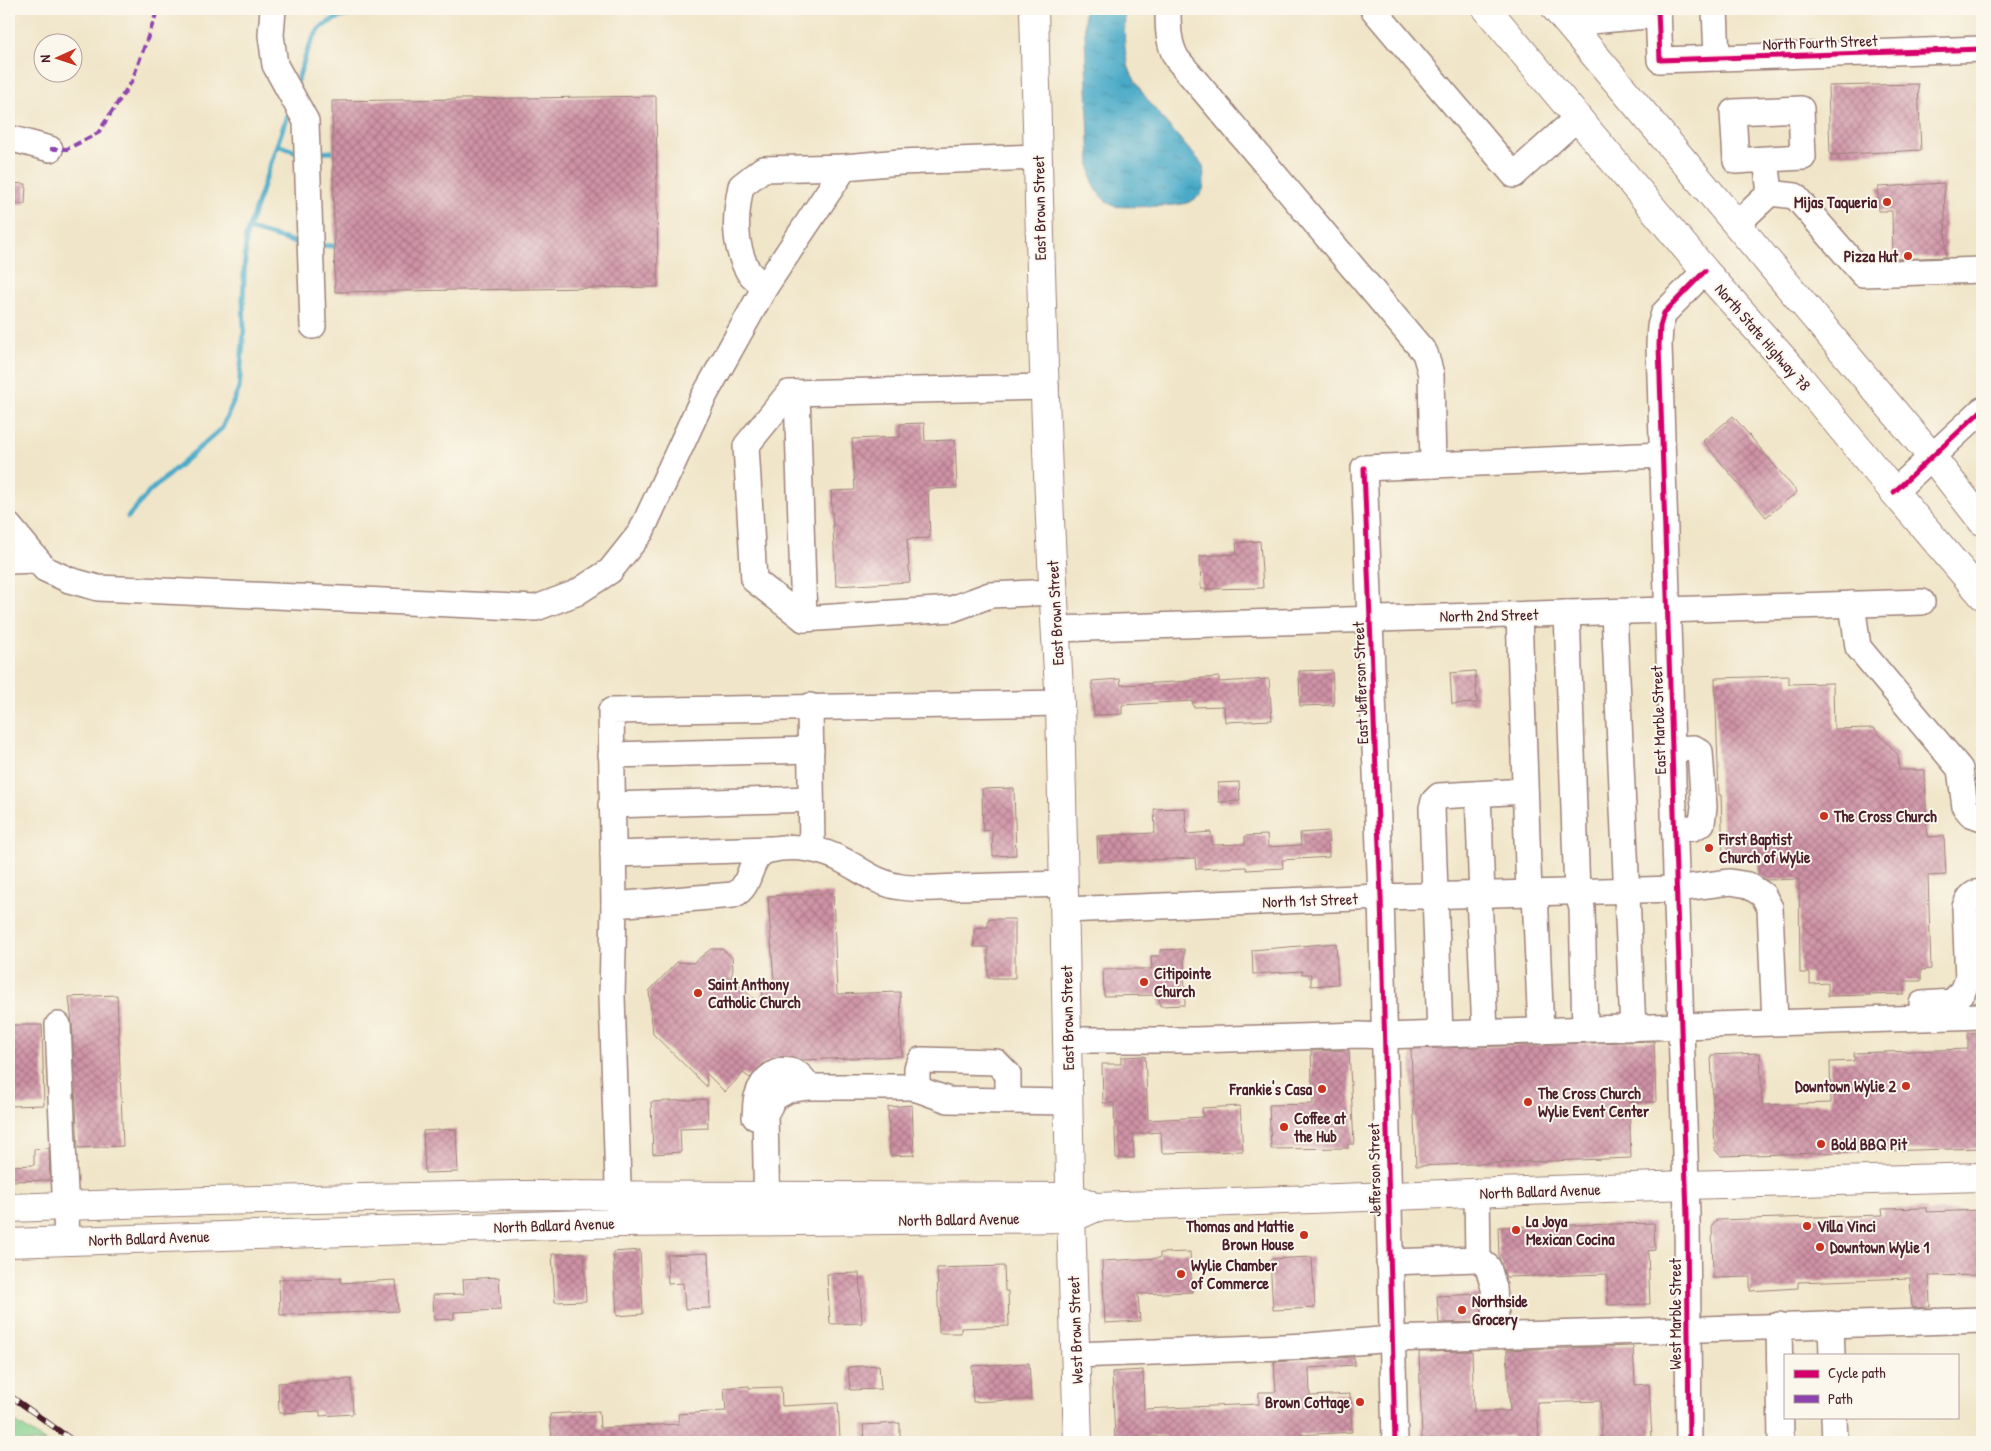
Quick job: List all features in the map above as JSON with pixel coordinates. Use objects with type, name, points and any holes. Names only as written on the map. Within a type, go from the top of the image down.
[{"type":"main road","name":"East Brown Street","points":[[1034,9],[1046,386],[1060,703],[1071,1207]]},
{"type":"main road","name":"North State Highway 78","points":[[1487,9],[1705,271],[1796,373],[1982,595]]},
{"type":"main road","points":[[1562,16],[1932,457],[1982,522]]},
{"type":"main road","name":"North Ballard Avenue","points":[[9,1243],[620,1223],[757,1209],[1097,1207],[1686,1185],[1982,1177]]},
{"type":"main road","name":"North Ballard Avenue","points":[[9,1208],[377,1198],[618,1195],[757,1209]]},
{"type":"main road","name":"West Brown Street","points":[[1071,1207],[1078,1442]]},
{"type":"street","points":[[273,9],[271,35],[275,65],[306,121],[313,326]]},
{"type":"street","points":[[1168,9],[1170,41],[1172,51],[1177,59],[1425,353],[1431,374],[1434,465],[1662,456]]},
{"type":"street","points":[[1373,9],[1514,175],[1578,117]]},
{"type":"street","points":[[1715,9],[1717,58]]},
{"type":"street","points":[[1562,16],[1658,12]]},
{"type":"street","name":"North Fourth Street","points":[[1658,12],[1660,60],[1982,49]]},
{"type":"street","points":[[9,138],[50,149]]},
{"type":"street","points":[[765,287],[749,272],[737,242],[736,214],[741,186],[763,170],[845,167],[900,162],[1038,157]]},
{"type":"street","points":[[1766,159],[1770,193]]},
{"type":"street","points":[[9,526],[45,569],[69,580],[98,588],[536,608],[576,593],[610,571],[641,532],[703,398],[765,287],[845,167]]},
{"type":"street","points":[[1737,224],[1770,193]]},
{"type":"street","points":[[1770,193],[1795,196],[1862,274],[1982,270]]},
{"type":"street","name":"East Marble Street","points":[[1686,1185],[1662,456],[1660,326],[1664,313],[1705,271]]},
{"type":"street","points":[[1046,386],[789,393],[746,446],[754,580],[804,619],[952,610],[990,595],[1054,592]]},
{"type":"street","points":[[797,393],[804,619]]},
{"type":"street","points":[[1894,492],[1982,410]]},
{"type":"street","name":"East Jefferson Street","points":[[1381,897],[1364,468],[1434,465]]},
{"type":"street","points":[[9,561],[37,560]]},
{"type":"street","name":"North 2nd Street","points":[[1056,629],[1922,602]]},
{"type":"street","points":[[1852,604],[1858,647],[1960,769],[1965,807],[1971,814],[1982,818]]},
{"type":"street","points":[[1614,612],[1633,1028]]},
{"type":"street","points":[[1567,613],[1578,892],[1582,908],[1585,1029]]},
{"type":"street","points":[[1519,615],[1525,791],[1541,1030]]},
{"type":"street","points":[[620,1223],[612,996],[614,905],[611,711],[1060,703]]},
{"type":"street","points":[[613,854],[812,849],[810,706]]},
{"type":"street","points":[[611,755],[811,750]]},
{"type":"street","points":[[1440,1034],[1432,808],[1434,801],[1439,796],[1525,791]]},
{"type":"street","points":[[1478,794],[1485,1032]]},
{"type":"street","points":[[611,805],[810,799]]},
{"type":"street","name":"North 1st Street","points":[[812,849],[845,861],[875,880],[902,887],[1064,897],[1381,897],[1676,889],[1730,882],[1748,885],[1762,895],[1770,908],[1775,1022]]},
{"type":"street","points":[[614,905],[733,895],[740,892],[745,886],[750,868],[757,858],[766,851],[773,850]]},
{"type":"street","points":[[1922,1018],[1922,1004],[1952,1002],[1975,979],[1965,907],[1969,898],[1978,892],[1982,892]]},
{"type":"street","name":"Jefferson Street","points":[[1381,897],[1387,1197],[1395,1442]]},
{"type":"street","points":[[1067,1040],[1195,1040],[1360,1035],[1384,1036],[1982,1016]]},
{"type":"street","points":[[58,1026],[67,1240]]},
{"type":"street","points":[[918,1089],[917,1068],[921,1060],[996,1062],[1008,1074],[1008,1101]]},
{"type":"street","points":[[757,1209],[761,1112],[774,1098],[788,1090],[810,1087],[912,1087],[948,1100],[1068,1102]]},
{"type":"street","name":"West Marble Street","points":[[1686,1185],[1689,1442]]},
{"type":"street","points":[[1477,1193],[1478,1258]]},
{"type":"street","points":[[1389,1262],[1478,1258],[1488,1267],[1494,1288],[1497,1335]]},
{"type":"street","points":[[1076,1355],[1308,1346],[1392,1339],[1982,1320]]},
{"type":"street","points":[[1831,1324],[1832,1354]]},
{"type":"street","points":[[1779,1326],[1782,1442]]},
{"type":"street","points":[[1834,1418],[1835,1442]]},
{"type":"green space","points":[[9,1418],[46,1442],[9,1442]]},
{"type":"water","points":[[1084,9],[1125,9],[1125,50],[1131,73],[1149,102],[1203,166],[1203,189],[1193,200],[1178,205],[1118,207],[1108,203],[1096,189],[1090,166]]},
{"type":"building","points":[[1918,84],[1921,150],[1830,155],[1828,86]]},
{"type":"building","points":[[656,96],[658,287],[335,292],[332,101]]},
{"type":"building","points":[[9,183],[26,184],[25,204],[9,204]]},
{"type":"building","points":[[1944,183],[1946,257],[1893,259],[1892,211],[1878,211],[1878,187]]},
{"type":"building","points":[[1733,416],[1797,492],[1766,517],[1703,441]]},
{"type":"building","points":[[924,423],[925,441],[955,440],[957,488],[928,489],[930,538],[907,539],[910,582],[836,586],[831,491],[855,490],[852,439],[900,437],[900,424]]},
{"type":"building","points":[[1260,541],[1263,588],[1201,589],[1200,556],[1237,554],[1236,543]]},
{"type":"building","points":[[1332,670],[1334,705],[1300,706],[1299,671]]},
{"type":"building","points":[[1475,671],[1477,703],[1452,704],[1450,673]]},
{"type":"building","name":"The Cross Church","points":[[1789,676],[1789,684],[1833,683],[1834,729],[1874,728],[1898,755],[1899,770],[1925,770],[1927,837],[1944,836],[1946,875],[1928,876],[1931,969],[1921,970],[1921,981],[1904,981],[1904,994],[1828,996],[1828,983],[1810,984],[1810,973],[1800,973],[1799,879],[1766,880],[1758,875],[1758,855],[1723,856],[1715,678]]},
{"type":"building","points":[[1219,677],[1219,682],[1269,679],[1272,720],[1225,722],[1224,706],[1193,707],[1193,701],[1122,705],[1122,714],[1094,715],[1092,681],[1120,679],[1121,685],[1192,681],[1192,679]]},
{"type":"building","points":[[1239,782],[1240,801],[1219,802],[1218,783]]},
{"type":"building","points":[[1014,788],[1016,855],[993,856],[992,830],[983,831],[982,789]]},
{"type":"building","points":[[1185,808],[1186,834],[1211,832],[1212,845],[1245,844],[1245,836],[1267,835],[1268,847],[1301,845],[1300,833],[1328,831],[1329,857],[1282,860],[1283,868],[1247,870],[1246,867],[1196,869],[1195,858],[1098,862],[1097,836],[1155,833],[1154,809]]},
{"type":"building","name":"Saint Anthony Catholic Church","points":[[833,893],[837,994],[900,992],[902,1056],[802,1060],[783,1056],[764,1063],[750,1078],[743,1073],[725,1092],[706,1073],[707,1087],[653,1034],[649,991],[677,962],[693,963],[711,949],[722,949],[732,957],[733,969],[731,978],[763,1007],[762,983],[774,983],[768,896]]},
{"type":"building","points":[[988,919],[1015,919],[1015,978],[988,978],[988,947],[974,947],[974,928],[988,927]]},
{"type":"building","points":[[1336,943],[1338,984],[1311,986],[1311,974],[1302,974],[1302,971],[1253,974],[1252,950]]},
{"type":"building","name":"Citipointe Church","points":[[1184,949],[1185,1005],[1160,1006],[1159,995],[1104,996],[1103,969],[1152,969],[1151,956],[1160,956],[1160,950]]},
{"type":"building","points":[[117,995],[123,1146],[78,1148],[69,997]]},
{"type":"building","points":[[9,1025],[42,1025],[44,1105],[9,1106]]},
{"type":"building","name":"Downtown Wylie 2","points":[[1968,1033],[1982,1033],[1982,1148],[1721,1156],[1715,1150],[1711,1055],[1760,1053],[1762,1105],[1831,1103],[1830,1062],[1854,1061],[1854,1053],[1968,1049]]},
{"type":"building","name":"The Cross Church Wylie Event Center","points":[[1654,1041],[1656,1102],[1629,1102],[1631,1158],[1416,1166],[1411,1049]]},
{"type":"building","points":[[1349,1050],[1354,1144],[1348,1144],[1348,1148],[1271,1149],[1269,1105],[1313,1104],[1311,1051]]},
{"type":"building","points":[[1145,1056],[1148,1120],[1203,1117],[1202,1108],[1240,1106],[1243,1151],[1162,1153],[1161,1132],[1133,1134],[1134,1158],[1116,1158],[1114,1103],[1103,1103],[1102,1064],[1121,1064],[1121,1057]]},
{"type":"building","points":[[707,1099],[708,1128],[680,1129],[681,1152],[653,1154],[651,1102]]},
{"type":"building","points":[[912,1105],[914,1155],[890,1156],[888,1107]]},
{"type":"building","points":[[456,1129],[458,1172],[425,1173],[423,1131]]},
{"type":"building","points":[[49,1148],[50,1180],[9,1181],[9,1166],[34,1165],[34,1149]]},
{"type":"building","name":"Downtown Wylie 1","points":[[1927,1208],[1927,1212],[1982,1210],[1982,1275],[1929,1276],[1930,1307],[1912,1308],[1910,1278],[1798,1282],[1798,1288],[1750,1291],[1750,1277],[1713,1278],[1712,1225],[1716,1220],[1883,1215],[1882,1209]]},
{"type":"building","points":[[1654,1223],[1655,1250],[1648,1251],[1650,1304],[1608,1305],[1607,1274],[1506,1277],[1499,1258],[1498,1227]]},
{"type":"building","points":[[640,1250],[643,1314],[617,1316],[613,1252]]},
{"type":"building","points":[[1190,1252],[1192,1292],[1138,1294],[1140,1321],[1105,1323],[1102,1261],[1160,1258],[1160,1253]]},
{"type":"building","points":[[584,1253],[586,1301],[555,1302],[552,1254]]},
{"type":"building","points":[[708,1253],[710,1308],[685,1309],[683,1283],[668,1284],[667,1255]]},
{"type":"building","points":[[1312,1257],[1315,1308],[1273,1310],[1270,1259]]},
{"type":"building","points":[[1004,1266],[1005,1291],[1008,1291],[1009,1326],[961,1328],[961,1333],[939,1333],[937,1268]]},
{"type":"building","points":[[859,1273],[862,1323],[830,1324],[827,1274]]},
{"type":"building","points":[[499,1277],[501,1310],[454,1312],[454,1319],[434,1320],[433,1295],[464,1294],[463,1279]]},
{"type":"building","points":[[341,1278],[341,1283],[396,1280],[398,1311],[280,1315],[279,1279]]},
{"type":"building","name":"Northside Grocery","points":[[1480,1294],[1482,1322],[1439,1323],[1437,1296]]},
{"type":"building","points":[[1633,1346],[1635,1385],[1649,1384],[1652,1439],[1602,1442],[1600,1401],[1537,1403],[1539,1438],[1511,1439],[1511,1436],[1422,1439],[1419,1352],[1472,1351],[1474,1412],[1510,1411],[1507,1350]]},
{"type":"building","points":[[1354,1357],[1355,1365],[1309,1368],[1310,1396],[1350,1394],[1352,1432],[1300,1435],[1301,1441],[1270,1442],[1165,1442],[1165,1436],[1115,1439],[1112,1372],[1143,1370],[1144,1409],[1259,1404],[1259,1392],[1276,1392],[1274,1362]]},
{"type":"building","points":[[1029,1363],[1031,1399],[973,1402],[972,1366]]},
{"type":"building","points":[[879,1365],[881,1389],[850,1390],[848,1367]]},
{"type":"building","points":[[351,1379],[353,1414],[320,1416],[320,1411],[279,1413],[278,1383]]},
{"type":"building","points":[[749,1386],[749,1388],[781,1387],[782,1406],[838,1403],[840,1438],[820,1439],[820,1442],[552,1442],[550,1414],[599,1411],[600,1428],[679,1424],[678,1414],[726,1411],[724,1388]]},
{"type":"building","points":[[900,1423],[900,1442],[864,1442],[863,1425]]},
{"type":"waterway","points":[[296,87],[310,45],[323,26],[343,16],[380,9]]},
{"type":"waterway","points":[[128,517],[150,491],[222,428],[239,389],[244,330],[243,298],[246,236],[290,107]]},
{"type":"waterway","points":[[277,145],[300,153]]},
{"type":"waterway","points":[[313,153],[333,152]]},
{"type":"waterway","points":[[249,229],[304,245]]},
{"type":"waterway","points":[[317,245],[334,246]]},
{"type":"railway","points":[[9,1395],[75,1442]]},
{"type":"marked path","points":[[50,149],[67,149],[98,133],[132,81],[158,9]]},
{"type":"cycle path","points":[[1658,9],[1660,60],[1982,49]]},
{"type":"cycle path","points":[[1689,1442],[1687,1215],[1659,345],[1660,326],[1664,313],[1705,271]]},
{"type":"cycle path","points":[[1894,492],[1982,410]]},
{"type":"cycle path","points":[[1364,468],[1381,897],[1395,1442]]},
{"type":"place","name":"Mijas Taqueria","points":[[1887,202]]},
{"type":"place","name":"Pizza Hut","points":[[1908,256]]},
{"type":"place","name":"The Cross Church","points":[[1824,816]]},
{"type":"place","name":"First Baptist Church of Wylie","points":[[1709,848]]},
{"type":"place","name":"Citipointe Church","points":[[1144,982]]},
{"type":"place","name":"Saint Anthony Catholic Church","points":[[698,993]]},
{"type":"place","name":"Downtown Wylie 2","points":[[1906,1086]]},
{"type":"place","name":"Frankie's Casa","points":[[1322,1089]]},
{"type":"place","name":"The Cross Church Wylie Event Center","points":[[1528,1102]]},
{"type":"place","name":"Coffee at the Hub","points":[[1284,1127]]},
{"type":"place","name":"Bold BBQ Pit","points":[[1821,1144]]},
{"type":"place","name":"Villa Vinci","points":[[1807,1226]]},
{"type":"place","name":"La Joya Mexican Cocina","points":[[1516,1230]]},
{"type":"place","name":"Thomas and Mattie Brown House","points":[[1304,1235]]},
{"type":"place","name":"Downtown Wylie 1","points":[[1820,1247]]},
{"type":"place","name":"Wylie Chamber of Commerce","points":[[1181,1274]]},
{"type":"place","name":"Northside Grocery","points":[[1462,1310]]},
{"type":"place","name":"Brown Cottage","points":[[1360,1402]]}]
